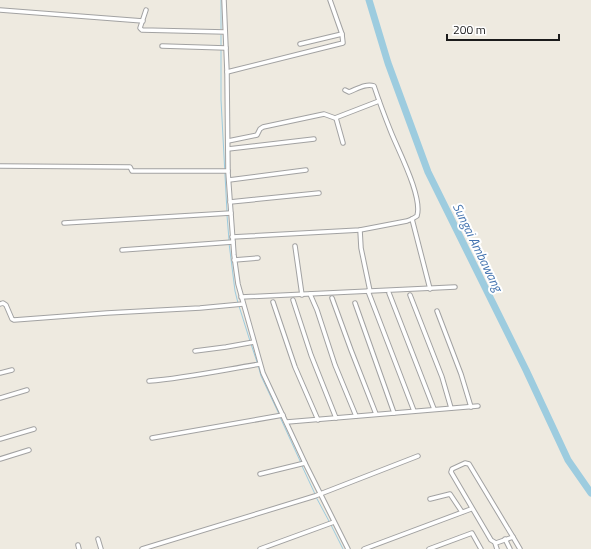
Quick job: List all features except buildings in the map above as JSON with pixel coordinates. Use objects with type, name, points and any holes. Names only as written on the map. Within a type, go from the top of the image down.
[{"type":"street","points":[[224,0],[227,72],[228,171],[234,260],[241,297],[260,364],[271,391],[287,422],[318,495],[332,523],[348,549]]},
{"type":"street","points":[[227,72],[343,43],[342,34],[330,0]]},
{"type":"street","points":[[0,10],[143,21]]},
{"type":"street","points":[[146,10],[140,28],[142,30],[225,32]]},
{"type":"street","points":[[300,44],[342,34]]},
{"type":"street","points":[[162,46],[226,48]]},
{"type":"street","points":[[232,237],[360,230],[412,219],[417,216],[419,210],[413,185],[378,101],[374,86],[365,86],[349,92],[345,90]]},
{"type":"street","points":[[228,140],[257,135],[263,127],[324,114],[336,118],[378,101]]},
{"type":"street","points":[[336,118],[343,143]]},
{"type":"street","points":[[228,149],[314,139]]},
{"type":"street","points":[[0,166],[130,167],[132,171],[228,171]]},
{"type":"street","points":[[229,180],[306,170]]},
{"type":"street","points":[[230,202],[319,194]]},
{"type":"street","points":[[64,223],[231,213]]},
{"type":"street","points":[[412,219],[430,289]]},
{"type":"street","points":[[360,230],[361,248],[372,304],[414,412]]},
{"type":"street","points":[[122,250],[233,242]]},
{"type":"street","points":[[295,246],[302,294]]},
{"type":"street","points":[[234,260],[258,258]]},
{"type":"street","points":[[241,297],[455,287]]},
{"type":"street","points":[[389,293],[434,409]]},
{"type":"street","points":[[310,294],[317,310],[335,365],[356,416]]},
{"type":"street","points":[[410,295],[442,377],[451,408]]},
{"type":"street","points":[[332,298],[350,350],[376,414]]},
{"type":"street","points":[[293,300],[311,355],[336,418]]},
{"type":"street","points":[[273,302],[295,367],[318,420]]},
{"type":"street","points":[[0,304],[2,303],[6,305],[12,319],[14,320],[243,304]]},
{"type":"street","points":[[355,303],[394,413]]},
{"type":"street","points":[[437,311],[461,374],[471,407]]},
{"type":"street","points":[[195,351],[254,342]]},
{"type":"street","points":[[148,381],[170,380],[260,364]]},
{"type":"street","points":[[0,373],[12,370]]},
{"type":"street","points":[[0,398],[27,390]]},
{"type":"street","points":[[287,422],[478,406]]},
{"type":"street","points":[[152,438],[283,415]]},
{"type":"street","points":[[0,439],[34,429]]},
{"type":"street","points":[[0,459],[29,450]]},
{"type":"street","points":[[142,549],[318,495],[418,456]]},
{"type":"street","points":[[260,474],[305,463]]},
{"type":"street","points":[[497,549],[495,543],[491,540],[451,472],[452,469],[465,463],[469,464],[520,549]]},
{"type":"street","points":[[430,499],[450,494],[462,512]]},
{"type":"street","points":[[364,549],[472,509]]},
{"type":"street","points":[[260,549],[332,523]]},
{"type":"street","points":[[429,549],[472,533],[481,549]]},
{"type":"street","points":[[495,543],[513,537]]},
{"type":"street","points":[[98,539],[101,549]]},
{"type":"street","points":[[505,539],[510,549]]},
{"type":"waterway","points":[[221,0],[221,29]]},
{"type":"waterway","name":"Sungai Ambawang","points":[[369,0],[388,63],[428,172],[526,370],[568,460],[591,493]]},
{"type":"waterway","points":[[221,35],[221,46]]},
{"type":"waterway","points":[[221,50],[221,100],[227,212]]},
{"type":"waterway","points":[[227,215],[229,240]]},
{"type":"waterway","points":[[229,243],[238,303]]},
{"type":"waterway","points":[[239,306],[250,341]]},
{"type":"waterway","points":[[251,344],[257,362]]},
{"type":"waterway","points":[[258,365],[261,376],[279,414]]},
{"type":"waterway","points":[[280,417],[301,463]]},
{"type":"waterway","points":[[302,466],[315,494]]},
{"type":"waterway","points":[[316,497],[330,523]]},
{"type":"waterway","points":[[331,525],[343,549]]}]
